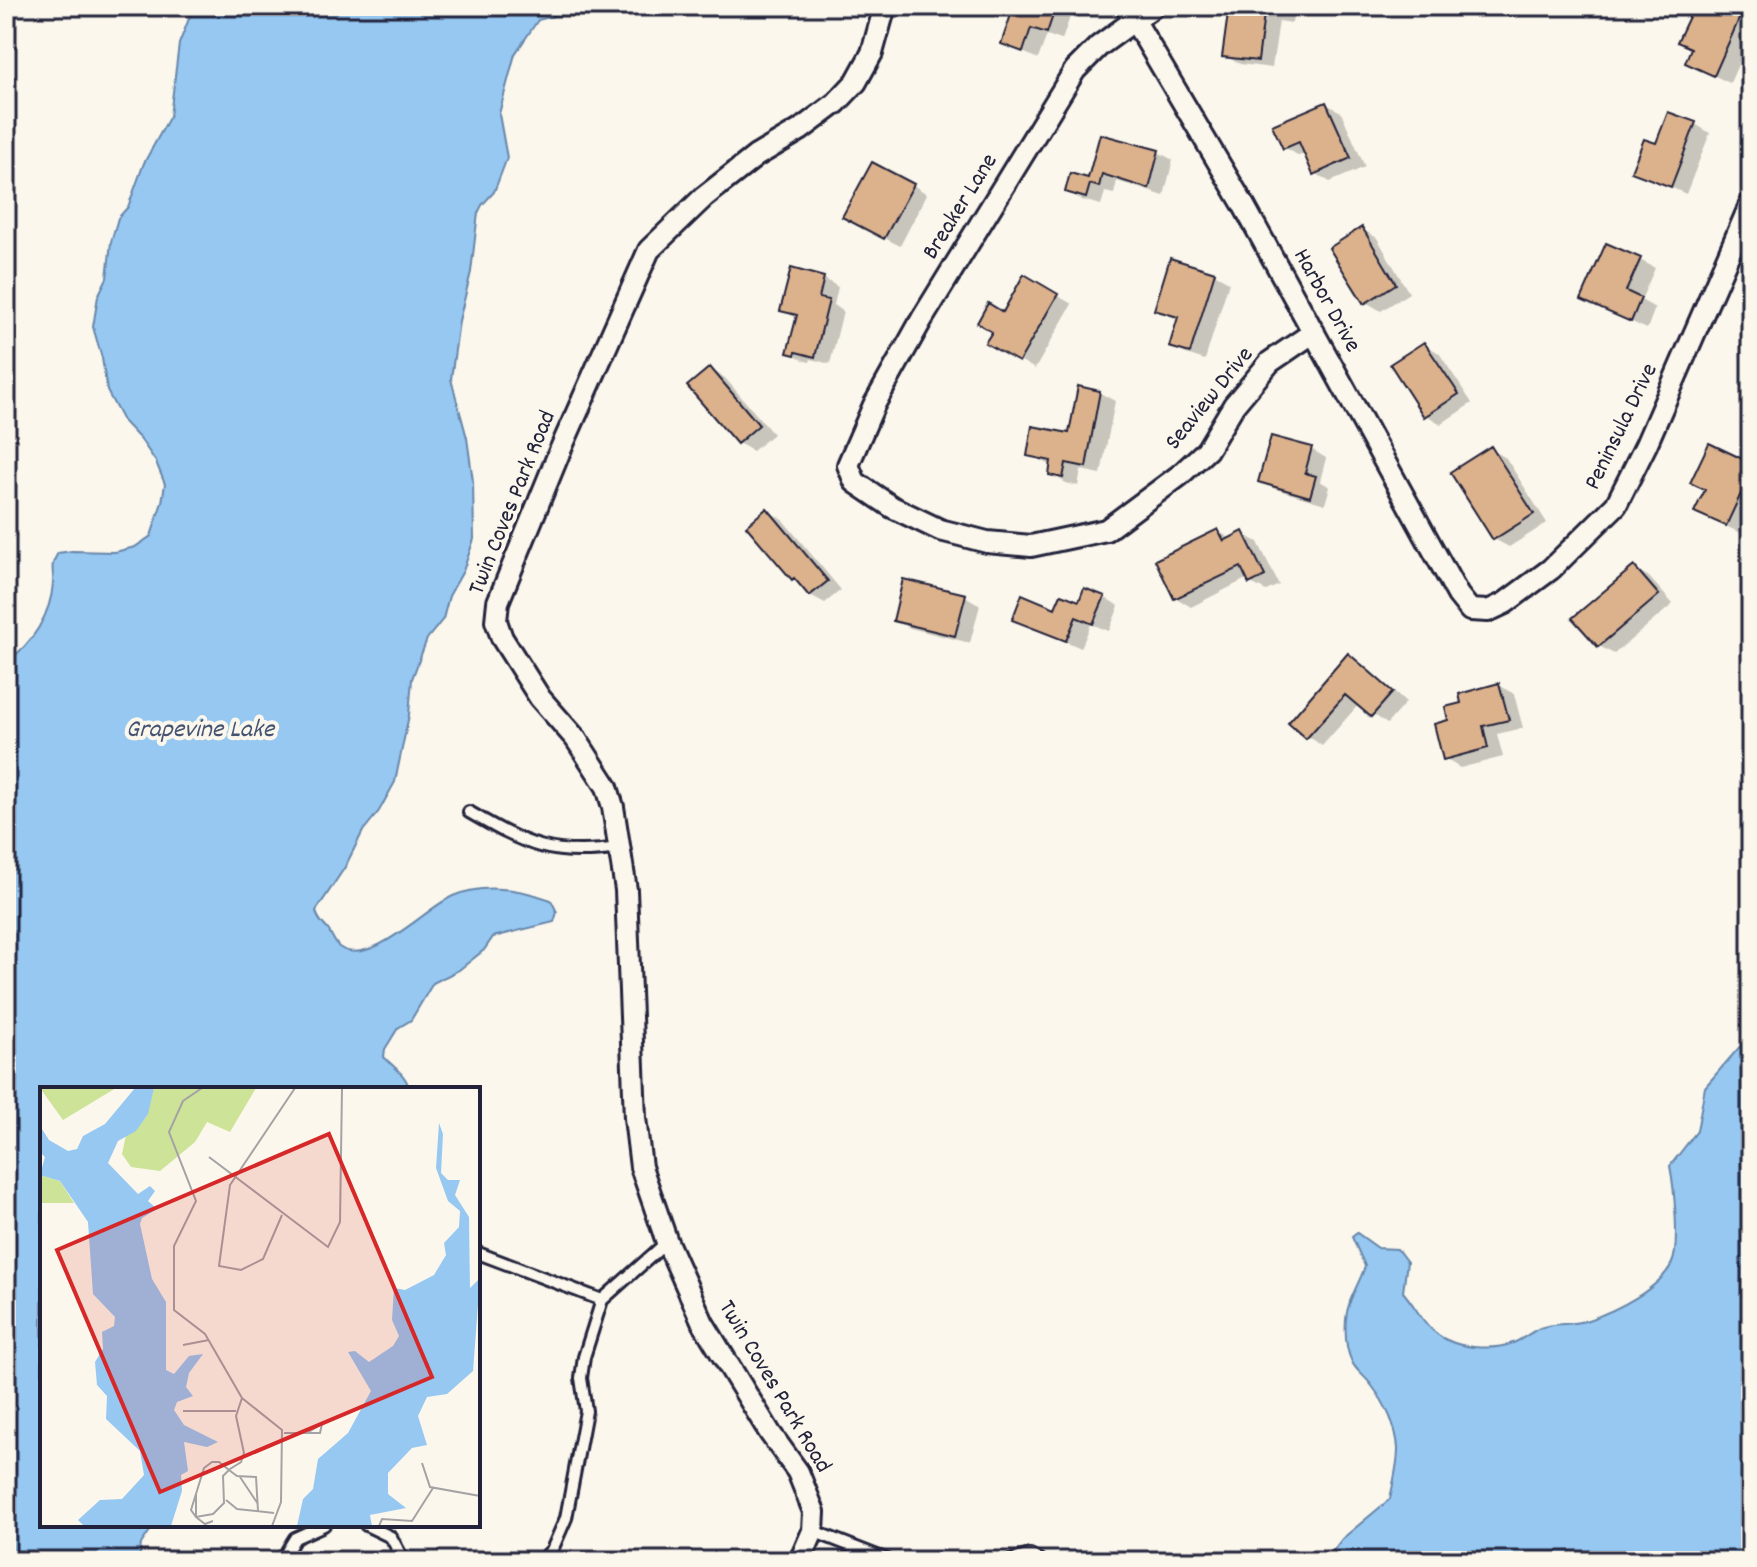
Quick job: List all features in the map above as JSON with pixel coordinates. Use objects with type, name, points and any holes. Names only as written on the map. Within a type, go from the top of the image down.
[{"type":"street","name":"Twin Coves Park Road","points":[[813,1531],[814,1512],[798,1472],[770,1433],[703,1323],[667,1242],[641,1167],[626,890],[607,787],[576,739],[540,698],[502,638],[496,621],[498,602],[563,442],[649,250],[704,197],[756,156],[800,130],[836,103],[856,82],[872,53],[885,6]]},
{"type":"street","name":"Breaker Lane","points":[[848,465],[874,405],[922,319],[1075,70],[1130,13],[1154,6]]},
{"type":"street","name":"Harbor Drive","points":[[1130,13],[1243,204],[1458,595],[1470,610]]},
{"type":"street","name":"Peninsula Drive","points":[[1470,610],[1488,611],[1505,603],[1551,569],[1616,505],[1646,445],[1751,203]]},
{"type":"street","name":"Seaview Drive","points":[[848,465],[855,482],[892,507],[940,530],[987,542],[1031,546],[1106,530],[1180,475],[1207,450],[1234,405],[1270,362],[1314,332]]},
{"type":"street","points":[[800,1561],[813,1531]]},
{"type":"lane","points":[[469,812],[545,849],[586,853],[619,848]]},
{"type":"lane","points":[[541,1561],[552,1550],[566,1518],[586,1411],[581,1378],[584,1357],[602,1300],[667,1242]]},
{"type":"lane","points":[[480,1254],[602,1300]]},
{"type":"lane","points":[[285,1561],[295,1538],[320,1527]]},
{"type":"lane","points":[[370,1527],[391,1537],[403,1558],[376,1561]]},
{"type":"lane","points":[[813,1531],[890,1561]]},
{"type":"lane","points":[[1009,1561],[1030,1555],[1041,1561]]},
{"type":"water","name":"Grapevine Lake","points":[[194,6],[641,6],[620,12],[572,11],[538,20],[515,54],[499,114],[507,158],[494,192],[478,213],[471,272],[459,321],[451,379],[467,438],[473,481],[474,539],[463,571],[449,596],[443,619],[427,639],[412,679],[409,715],[395,782],[316,911],[339,947],[352,952],[381,944],[453,896],[477,889],[515,890],[539,896],[551,900],[557,912],[554,922],[493,937],[484,950],[459,970],[433,983],[411,1020],[398,1028],[385,1049],[384,1057],[403,1075],[409,1087],[40,1087],[40,1527],[153,1527],[141,1544],[139,1561],[6,1561],[6,662],[32,638],[44,617],[58,553],[115,552],[135,547],[151,536],[162,502],[165,484],[156,462],[123,421],[107,391],[93,327],[98,296],[107,278],[111,242],[118,218],[128,207],[144,163],[170,116],[179,44]]},
{"type":"water","points":[[1751,998],[1751,1561],[1325,1561],[1342,1539],[1390,1499],[1398,1455],[1390,1416],[1370,1383],[1354,1365],[1347,1347],[1347,1311],[1365,1266],[1352,1237],[1357,1233],[1378,1248],[1397,1249],[1407,1262],[1403,1292],[1422,1319],[1439,1336],[1471,1347],[1506,1345],[1546,1326],[1588,1320],[1636,1298],[1658,1282],[1672,1263],[1676,1230],[1670,1166],[1697,1131],[1705,1087],[1743,1043],[1750,1023]]},
{"type":"building","points":[[1014,6],[1056,6],[1047,33],[1031,28],[1023,52],[1001,44]]},
{"type":"building","points":[[1229,6],[1278,6],[1277,15],[1264,14],[1258,61],[1222,57]]},
{"type":"building","points":[[1694,6],[1734,6],[1743,10],[1714,76],[1685,63],[1691,48],[1677,42]]},
{"type":"building","points":[[1326,102],[1351,158],[1313,175],[1299,142],[1283,149],[1272,125]]},
{"type":"building","points":[[1668,112],[1696,122],[1671,187],[1631,172],[1644,139],[1656,143]]},
{"type":"building","points":[[1100,134],[1159,150],[1149,189],[1102,174],[1099,187],[1090,184],[1086,198],[1065,192],[1070,173],[1088,178]]},
{"type":"building","points":[[872,162],[914,184],[884,239],[842,217]]},
{"type":"building","points":[[1362,227],[1396,284],[1364,304],[1329,248]]},
{"type":"building","points":[[1606,243],[1641,258],[1626,291],[1641,298],[1631,322],[1581,300]]},
{"type":"building","points":[[1170,258],[1215,272],[1190,353],[1169,347],[1178,317],[1154,310]]},
{"type":"building","points":[[791,268],[824,277],[819,298],[829,300],[815,357],[787,353],[797,315],[780,311]]},
{"type":"building","points":[[1024,274],[1058,294],[1019,362],[985,343],[992,332],[977,323],[988,303],[1003,312]]},
{"type":"building","points":[[1424,342],[1459,394],[1424,417],[1390,364]]},
{"type":"building","points":[[710,367],[759,425],[737,444],[687,386]]},
{"type":"building","points":[[1078,386],[1100,391],[1086,467],[1066,463],[1063,478],[1049,475],[1051,461],[1027,456],[1032,426],[1069,433]]},
{"type":"building","points":[[1271,436],[1312,447],[1305,473],[1316,476],[1310,497],[1258,482]]},
{"type":"building","points":[[1709,443],[1751,463],[1751,472],[1726,526],[1694,512],[1705,490],[1690,483]]},
{"type":"building","points":[[1491,446],[1534,514],[1493,540],[1450,472]]},
{"type":"building","points":[[767,508],[828,581],[809,596],[746,526]]},
{"type":"building","points":[[1218,529],[1224,541],[1243,531],[1265,576],[1249,584],[1241,567],[1174,599],[1155,560]]},
{"type":"building","points":[[1634,566],[1659,595],[1598,647],[1572,618]]},
{"type":"building","points":[[903,579],[966,594],[955,636],[893,621]]},
{"type":"building","points":[[1084,588],[1105,596],[1093,624],[1076,617],[1066,641],[1012,620],[1022,594],[1055,608],[1061,594],[1079,601]]},
{"type":"building","points":[[1348,653],[1393,692],[1371,717],[1345,695],[1306,739],[1288,723]]},
{"type":"building","points":[[1499,683],[1509,720],[1483,726],[1488,748],[1443,760],[1434,724],[1448,720],[1445,707],[1461,703],[1459,694]]}]
